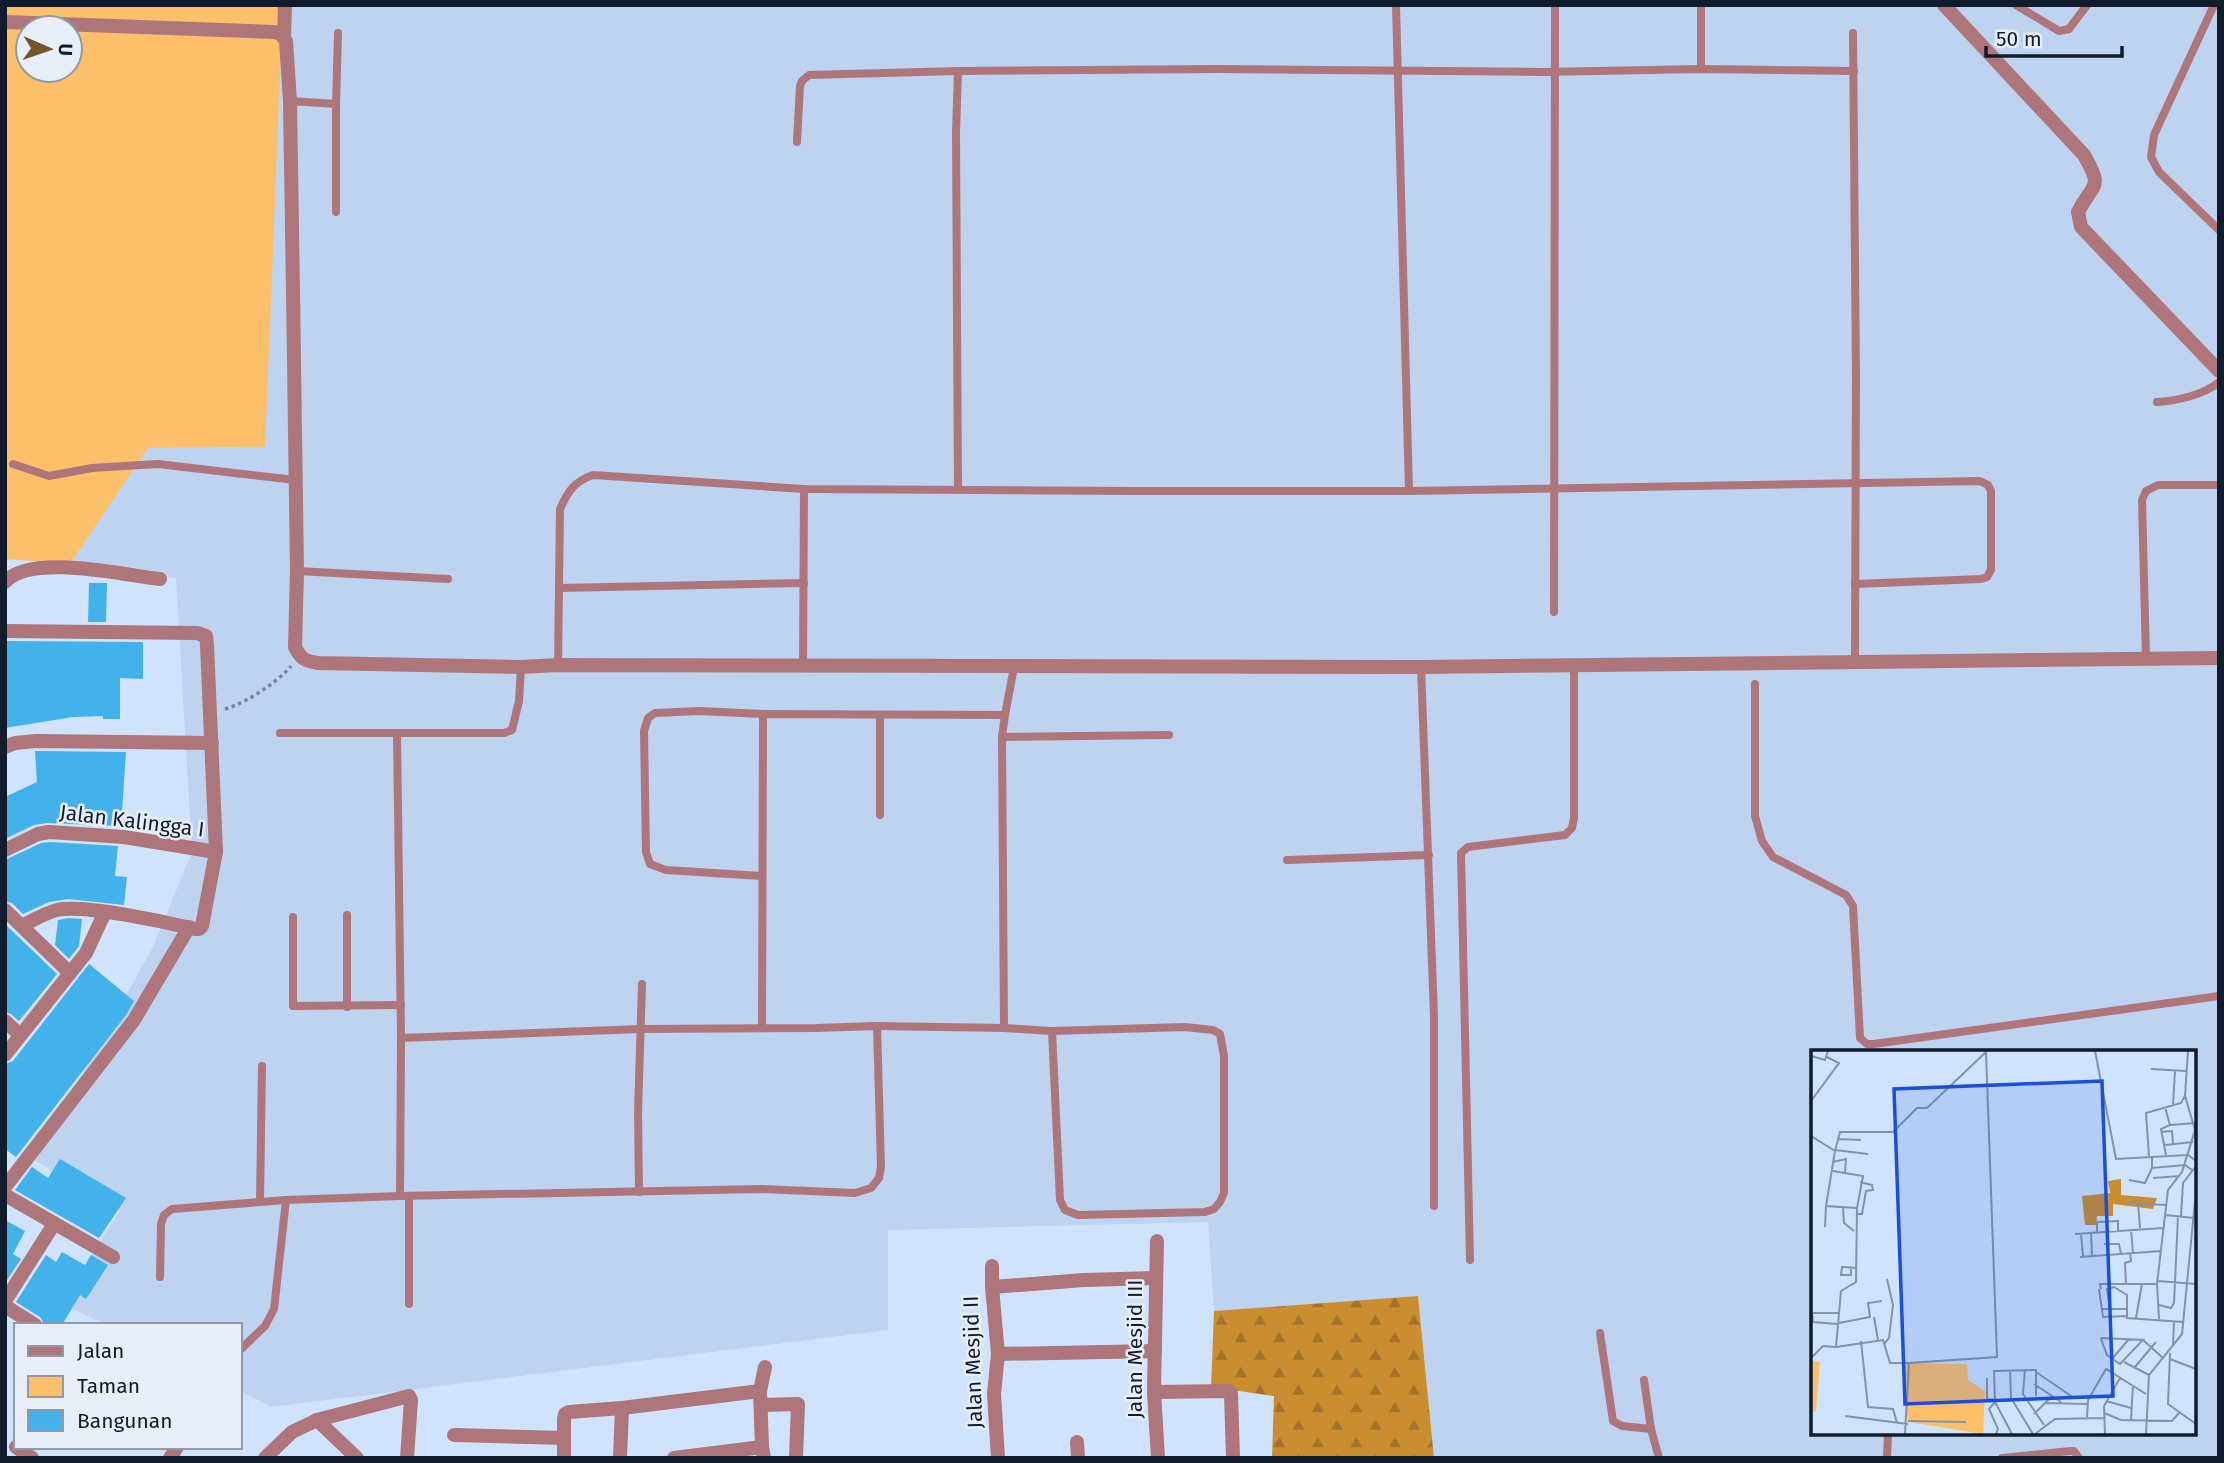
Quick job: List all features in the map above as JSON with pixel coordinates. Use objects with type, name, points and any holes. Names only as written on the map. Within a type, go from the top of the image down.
[{"type":"street","points":[[285,5],[284,37],[290,102],[297,571],[295,647],[305,661],[521,667],[1421,667],[2219,658]]},
{"type":"street","points":[[1944,5],[2084,155],[2095,176],[2096,185],[2078,212],[2081,228],[2219,371]]},
{"type":"street","points":[[5,22],[274,32],[284,37]]},
{"type":"street","points":[[5,582],[14,574],[53,566],[160,579]]},
{"type":"street","points":[[5,631],[197,633],[206,636],[208,645],[216,852],[204,923],[199,929],[105,912],[61,909],[22,926]]},
{"type":"street","points":[[5,747],[36,741],[212,743]]},
{"type":"street","name":"Jalan Kalingga I","points":[[5,850],[38,834],[49,832],[124,837],[216,852]]},
{"type":"street","points":[[5,910],[70,973]]},
{"type":"street","points":[[5,1055],[90,947],[105,912]]},
{"type":"street","points":[[5,1187],[134,1020],[189,927]]},
{"type":"street","points":[[5,1021],[20,1035]]},
{"type":"street","points":[[5,1195],[113,1257]]},
{"type":"street","points":[[32,1323],[5,1304],[54,1224]]},
{"type":"street","name":"Jalan Mesjid III","points":[[1157,1241],[1154,1392],[1158,1458]]},
{"type":"street","name":"Jalan Mesjid II","points":[[992,1266],[998,1354],[994,1394],[998,1458]]},
{"type":"street","points":[[992,1287],[1156,1278]]},
{"type":"street","points":[[998,1354],[1155,1351]]},
{"type":"street","points":[[674,1458],[763,1452],[761,1398],[765,1367]]},
{"type":"street","points":[[1154,1392],[1231,1393],[1233,1458]]},
{"type":"street","points":[[265,1458],[292,1432],[317,1420],[409,1396],[411,1400],[407,1458]]},
{"type":"street","points":[[564,1458],[565,1414],[569,1412],[761,1398],[798,1404],[796,1458]]},
{"type":"street","points":[[620,1458],[622,1408]]},
{"type":"street","points":[[317,1420],[357,1458]]},
{"type":"street","points":[[454,1435],[564,1438]]},
{"type":"street","points":[[1077,1442],[1078,1458]]},
{"type":"lane","points":[[1396,5],[1409,491]]},
{"type":"lane","points":[[1554,612],[1555,5]]},
{"type":"lane","points":[[1701,5],[1701,69]]},
{"type":"lane","points":[[2016,5],[2059,31],[2068,29],[2087,5]]},
{"type":"lane","points":[[2214,5],[2154,135],[2151,157],[2158,172],[2219,230]]},
{"type":"lane","points":[[336,212],[338,33]]},
{"type":"lane","points":[[1853,33],[1855,662]]},
{"type":"lane","points":[[797,142],[800,86],[809,75],[1114,69],[1854,71]]},
{"type":"lane","points":[[958,71],[958,490]]},
{"type":"lane","points":[[290,102],[336,104]]},
{"type":"lane","points":[[2157,402],[2170,401],[2212,388],[2219,382]]},
{"type":"lane","points":[[13,464],[49,476],[93,468],[158,464],[295,480]]},
{"type":"lane","points":[[558,665],[560,509],[566,495],[581,479],[593,475],[804,489],[1409,491],[1980,481],[1988,485],[1991,491],[1991,570],[1987,577],[1855,584]]},
{"type":"lane","points":[[2146,659],[2142,500],[2146,491],[2158,485],[2219,485]]},
{"type":"lane","points":[[803,667],[804,489]]},
{"type":"lane","points":[[297,571],[449,579]]},
{"type":"lane","points":[[560,588],[804,583]]},
{"type":"lane","points":[[1470,1260],[1461,853],[1468,847],[1565,835],[1572,828],[1574,665]]},
{"type":"lane","points":[[279,733],[504,733],[512,730],[519,701],[521,667]]},
{"type":"lane","points":[[1004,1028],[1002,737],[1014,667]]},
{"type":"lane","points":[[1421,667],[1434,1016],[1434,1206]]},
{"type":"lane","points":[[1755,684],[1755,816],[1762,841],[1773,857],[1846,895],[1853,906],[1860,1038],[1867,1044],[2219,996]]},
{"type":"lane","points":[[761,876],[666,870],[650,864],[646,852],[644,731],[648,718],[655,713],[699,711],[763,714],[1005,715]]},
{"type":"lane","points":[[762,1028],[763,714]]},
{"type":"lane","points":[[880,715],[880,815]]},
{"type":"lane","points":[[397,733],[404,1196],[409,1304]]},
{"type":"lane","points":[[1002,737],[1169,735]]},
{"type":"lane","points":[[1287,860],[1429,855]]},
{"type":"lane","points":[[347,915],[347,1007]]},
{"type":"lane","points":[[293,917],[293,1006],[401,1005]]},
{"type":"lane","points":[[639,1192],[638,1113],[642,984]]},
{"type":"lane","points":[[401,1038],[641,1028],[877,1026],[1052,1031],[1185,1027],[1213,1030],[1220,1034],[1224,1056],[1224,1193],[1214,1209],[1193,1213],[1079,1215],[1065,1210],[1060,1200],[1052,1031]]},
{"type":"lane","points":[[160,1277],[161,1224],[164,1215],[172,1209],[286,1200],[404,1196],[761,1189],[855,1193],[870,1188],[879,1178],[881,1167],[877,1026]]},
{"type":"lane","points":[[260,1202],[262,1066]]},
{"type":"lane","points":[[242,1348],[265,1326],[274,1309],[286,1200]]},
{"type":"lane","points":[[1600,1333],[1613,1421],[1622,1426],[1651,1429]]},
{"type":"lane","points":[[1644,1380],[1651,1429],[1659,1458]]},
{"type":"lane","points":[[1887,1458],[1888,1435]]},
{"type":"lane","points":[[2002,1458],[2070,1451],[2074,1451],[2079,1458]]},
{"type":"path","points":[[211,713],[232,707],[258,692],[283,675],[299,656]]},
{"type":"shaded area","points":[[283,5],[2219,5],[2219,1458],[1434,1458],[1418,1296],[1214,1311],[1208,1222],[888,1230],[888,1330],[271,1407],[242,1392],[242,1323],[102,1323],[61,1303],[120,1211],[34,1160],[152,949],[192,852],[176,578],[70,564],[148,448],[264,447]]},
{"type":"green space","points":[[5,5],[283,5],[265,447],[148,448],[70,564],[5,559]]},
{"type":"green space","points":[[1418,1296],[1434,1458],[1272,1458],[1274,1396],[1211,1387],[1214,1311]]},
{"type":"building","points":[[89,583],[107,583],[106,622],[88,622]]},
{"type":"building","points":[[5,641],[143,642],[143,679],[120,678],[120,719],[103,719],[103,716],[73,717],[5,728]]},
{"type":"building","points":[[35,751],[126,752],[121,826],[47,823],[34,825],[5,839],[5,797],[37,782]]},
{"type":"building","points":[[41,843],[118,846],[115,876],[127,877],[124,905],[68,899],[49,902],[23,914],[12,903],[5,901],[5,860]]},
{"type":"building","points":[[82,919],[79,946],[69,959],[55,945],[58,920]]},
{"type":"building","points":[[5,924],[57,974],[19,1021],[5,1012]]},
{"type":"building","points":[[89,964],[134,1001],[16,1157],[5,1149],[5,1064],[13,1061]]},
{"type":"building","points":[[60,1159],[126,1198],[99,1238],[15,1190],[32,1167],[48,1178]]},
{"type":"building","points":[[5,1220],[25,1231],[13,1254],[21,1259],[5,1283]]},
{"type":"building","points":[[62,1252],[85,1265],[91,1255],[108,1265],[86,1299],[80,1295],[63,1323],[44,1323],[40,1317],[16,1302],[46,1255],[56,1262]]}]
